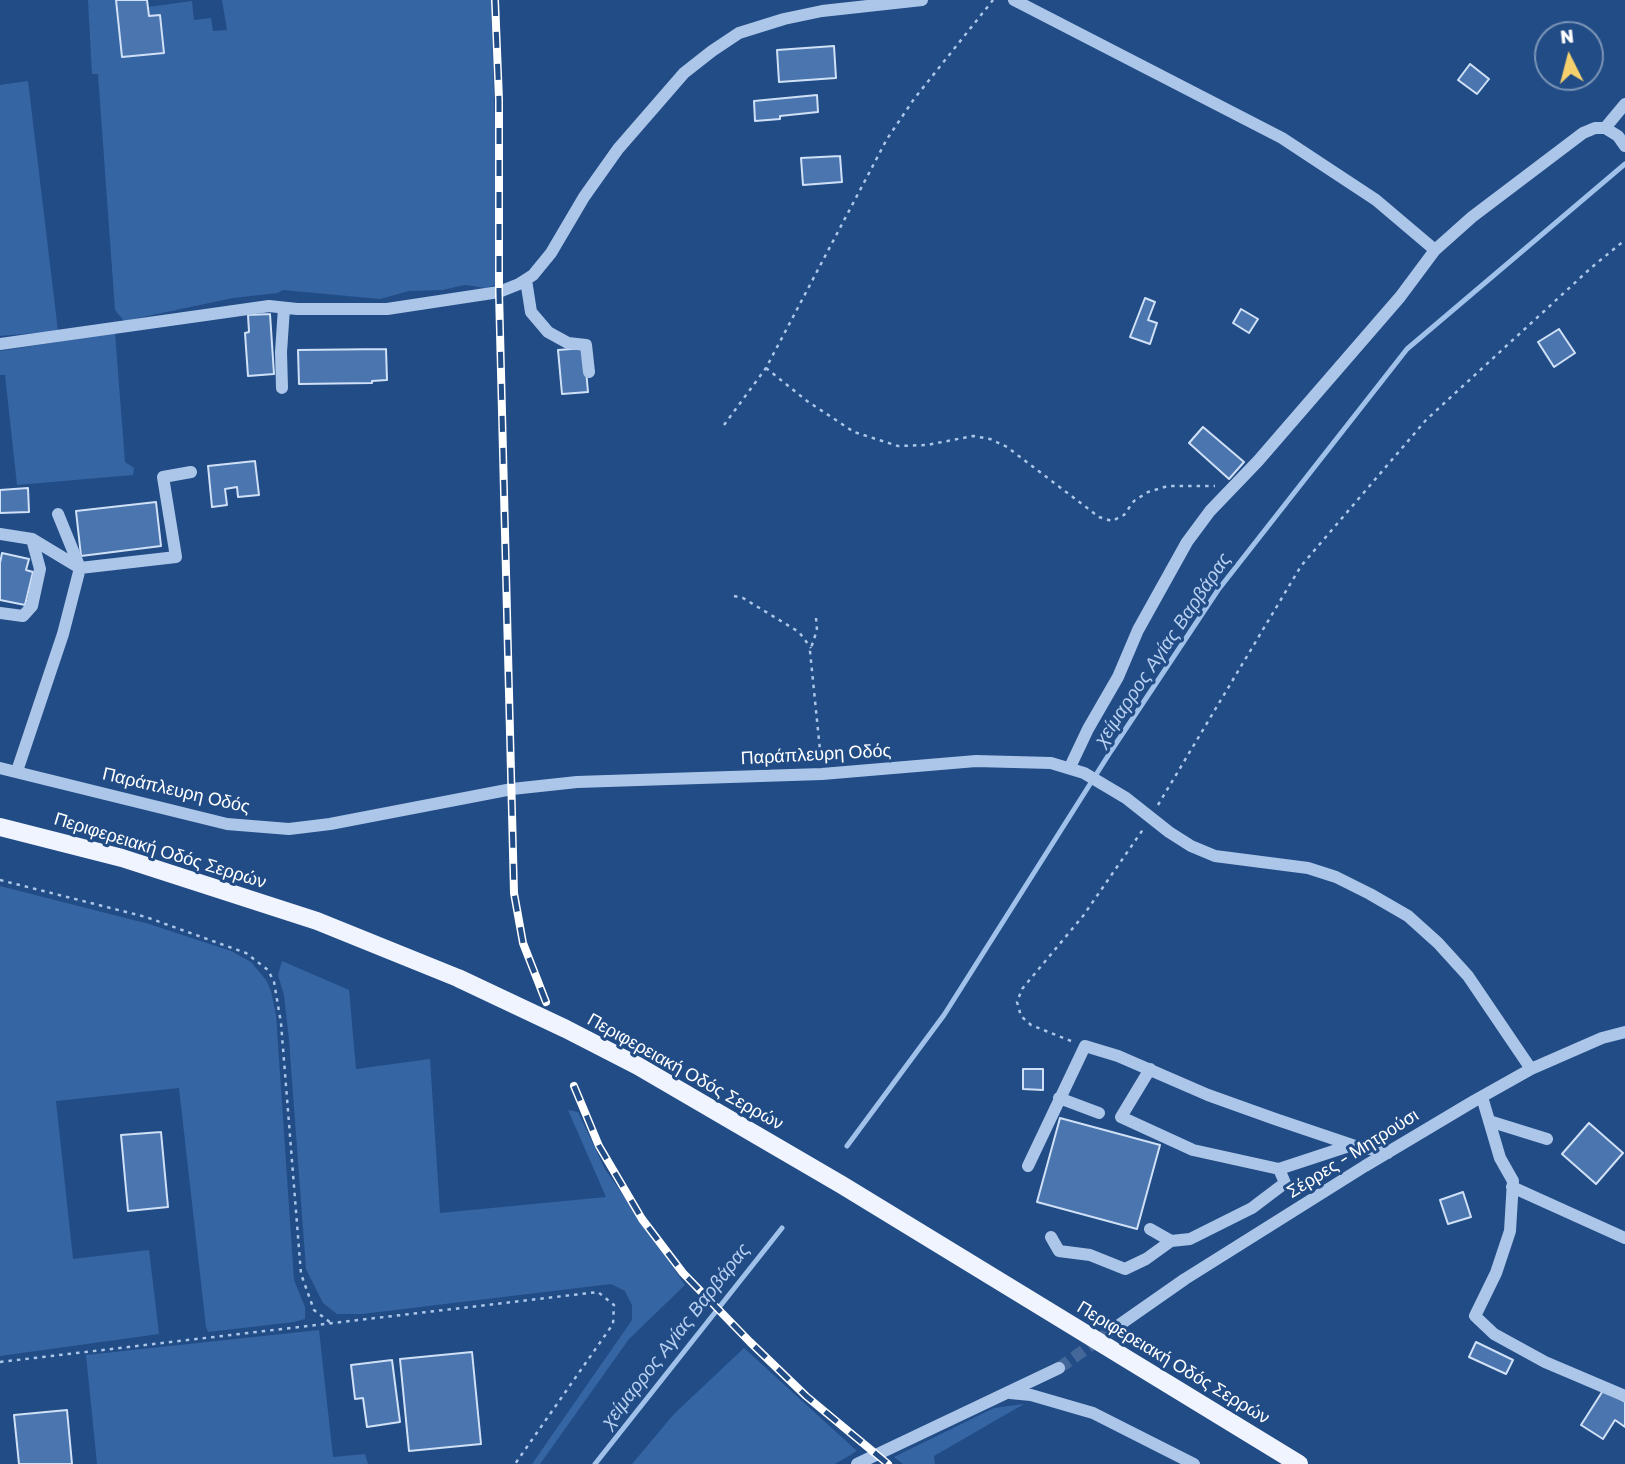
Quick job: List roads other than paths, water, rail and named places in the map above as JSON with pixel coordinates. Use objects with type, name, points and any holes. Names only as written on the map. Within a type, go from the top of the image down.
[{"type":"main road","name":"Περιφερειακή Οδός Σερρών","points":[[0,827],[122,858],[317,921],[458,978],[566,1029],[638,1066],[831,1179],[1299,1464]]},
{"type":"street","points":[[0,344],[269,306],[387,309],[499,292],[533,275],[551,253],[584,197],[618,149],[684,73],[712,51],[739,33],[784,19],[822,11],[922,0]]},
{"type":"street","points":[[1014,0],[1282,138],[1376,200],[1435,250]]},
{"type":"street","points":[[1605,128],[1625,104]]},
{"type":"street","points":[[1070,767],[1166,578],[1195,531],[1379,322],[1435,250],[1472,217],[1583,133],[1595,128],[1605,128],[1622,141]]},
{"type":"street","points":[[526,280],[531,312],[548,332],[568,343],[586,345],[589,372]]},
{"type":"street","points":[[282,388],[284,308]]},
{"type":"street","points":[[0,534],[32,539],[80,568],[176,557],[163,477],[191,472]]},
{"type":"street","points":[[17,771],[63,634],[80,568],[58,514]]},
{"type":"street","points":[[0,613],[23,616],[32,606],[40,569],[32,539]]},
{"type":"street","name":"Παράπλευρη Οδός","points":[[0,768],[227,824],[289,829],[330,824],[512,789],[617,779],[821,774],[1001,760],[1051,763],[1084,773],[1126,798],[1191,846],[1215,856],[1308,868],[1336,877],[1408,916],[1438,943],[1468,976],[1531,1069]]},
{"type":"street","name":"Σέρρες - Μητρούσι","points":[[1112,1330],[1185,1279],[1482,1097],[1531,1069],[1602,1038],[1625,1032]]},
{"type":"street","points":[[1028,1166],[1084,1046],[1118,1056],[1208,1095],[1353,1145],[1388,1153]]},
{"type":"street","points":[[1150,1069],[1121,1117],[1193,1150],[1279,1169],[1353,1145]]},
{"type":"street","points":[[1482,1097],[1500,1158],[1513,1181],[1510,1231],[1496,1273],[1475,1316],[1494,1334],[1545,1362],[1625,1396]]},
{"type":"street","points":[[1059,1098],[1100,1112]]},
{"type":"street","points":[[1489,1121],[1547,1139]]},
{"type":"street","points":[[1051,1237],[1059,1251],[1090,1255],[1125,1269],[1146,1259],[1171,1241],[1190,1239],[1252,1208],[1285,1183],[1279,1169]]},
{"type":"street","points":[[1512,1187],[1625,1238]]},
{"type":"street","points":[[1150,1228],[1171,1241]]},
{"type":"street","points":[[857,1464],[1059,1368]]},
{"type":"street","points":[[1009,1393],[1031,1395],[1093,1413],[1194,1464]]},
{"type":"waterway","name":"χείμαρρος Αγίας Βαρβάρας","points":[[847,1146],[944,1015],[1111,751],[1218,590],[1407,349],[1625,164]]},
{"type":"waterway","name":"χείμαρρος Αγίας Βαρβάρας","points":[[595,1464],[782,1228]]},
{"type":"tunnel","points":[[1059,1368],[1112,1330]]},
{"type":"railway","points":[[495,0],[499,100],[499,292],[514,893],[523,943],[546,1002]]},
{"type":"railway","points":[[574,1086],[599,1146],[642,1219],[683,1273],[806,1396],[888,1464]]}]
